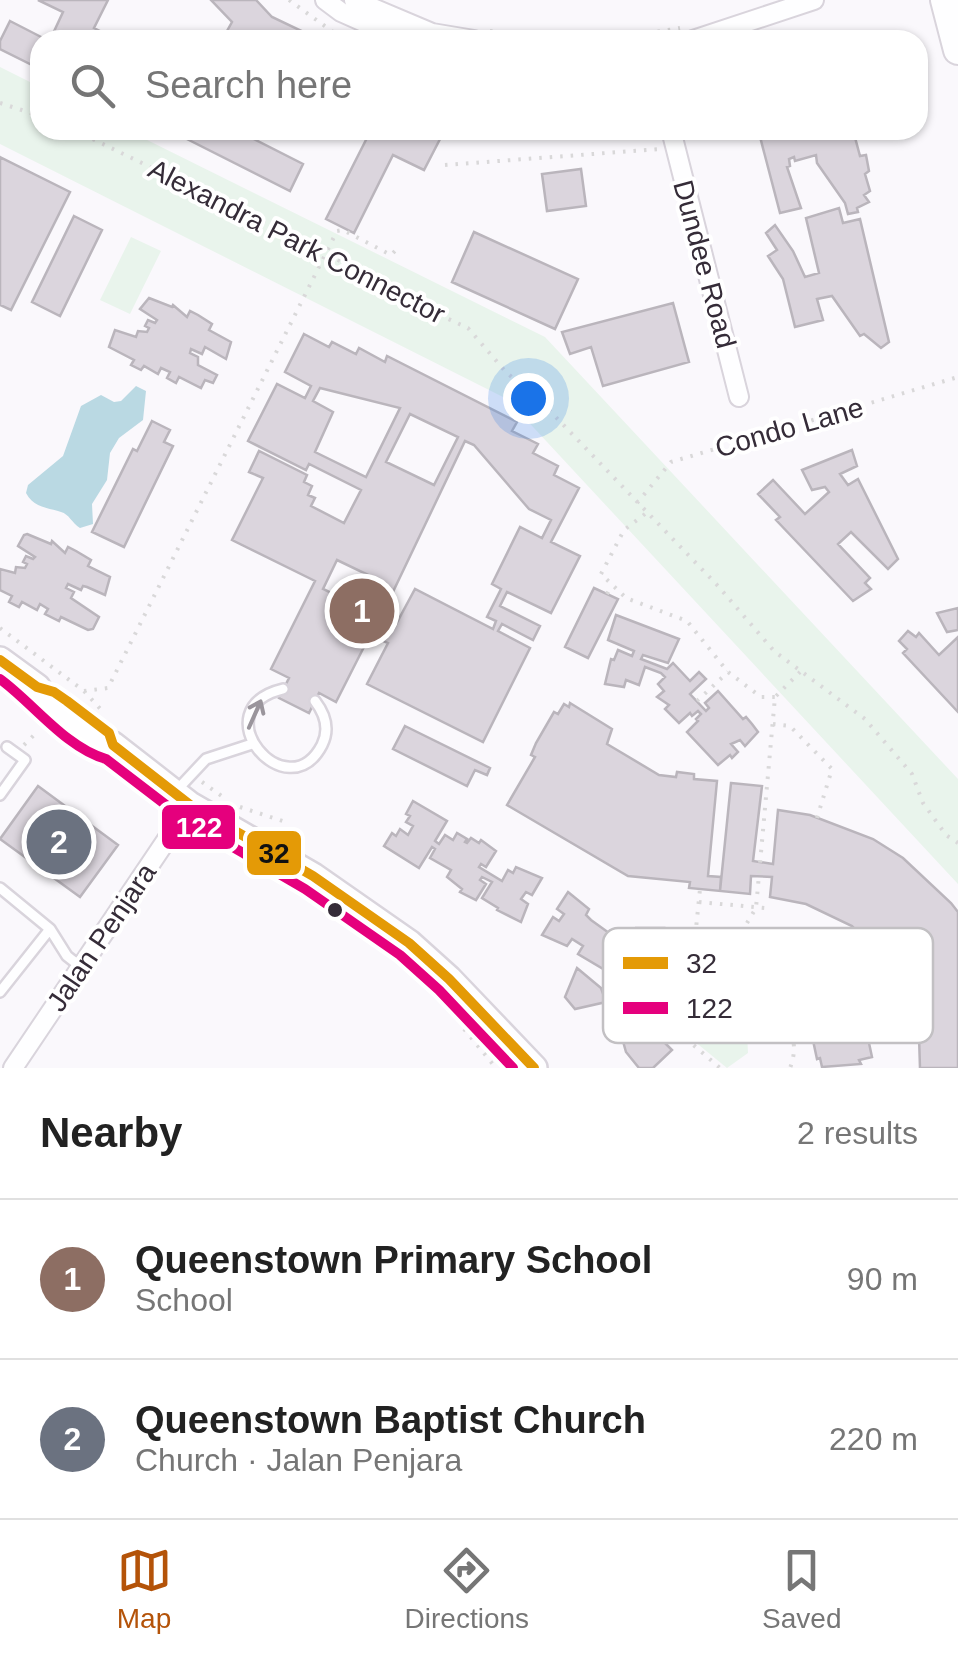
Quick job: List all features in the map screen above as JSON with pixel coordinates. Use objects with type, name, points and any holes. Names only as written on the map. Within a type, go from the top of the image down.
[{"type":"main road","points":[[943,7],[958,50]]},
{"type":"street","points":[[325,0],[341,12],[382,30]]},
{"type":"street","points":[[354,0],[427,30]]},
{"type":"street","points":[[701,30],[814,0]]},
{"type":"street","name":"Dundee Road","points":[[673,140],[739,397]]},
{"type":"street","points":[[0,660],[36,687],[67,701],[109,734],[113,746],[409,943],[449,978],[534,1068]]},
{"type":"street","name":"Jalan Penjara","points":[[12,1068],[80,967],[185,791]]},
{"type":"lane","points":[[284,690],[272,692],[254,708],[248,730],[252,744],[267,761],[279,766],[314,757],[326,735],[322,711],[315,701]]},
{"type":"lane","points":[[185,791],[206,760],[252,744]]},
{"type":"lane","points":[[0,795],[25,760],[7,746]]},
{"type":"lane","points":[[0,888],[50,930],[67,956],[80,967]]},
{"type":"lane","points":[[0,992],[50,930]]},
{"type":"path","points":[[289,0],[330,30]]},
{"type":"path","points":[[0,103],[30,113]]},
{"type":"path","name":"Alexandra Park Connector","points":[[95,140],[325,252],[398,296],[468,328],[505,371],[549,410],[718,586],[774,651],[865,719],[912,774],[923,803],[946,835],[958,844]]},
{"type":"path","points":[[445,165],[664,140]]},
{"type":"path","points":[[84,691],[108,688],[325,252],[340,229],[392,255],[400,246]]},
{"type":"path","name":"Condo Lane","points":[[637,503],[671,462],[958,378]]},
{"type":"path","points":[[645,514],[624,530],[601,574],[626,598],[687,621],[728,672],[761,697],[775,697]]},
{"type":"path","points":[[606,594],[612,585]]},
{"type":"path","points":[[697,701],[728,672]]},
{"type":"path","points":[[747,923],[756,908],[775,697],[800,672]]},
{"type":"path","points":[[773,724],[790,726],[832,770],[817,818]]},
{"type":"path","points":[[185,791],[289,824]]},
{"type":"path","points":[[697,928],[700,889]]},
{"type":"path","points":[[699,902],[765,908]]},
{"type":"path","points":[[691,1043],[720,1068]]},
{"type":"path","points":[[790,1068],[793,1043]]},
{"type":"shaded area","points":[[0,67],[30,82],[30,140],[147,140],[545,337],[958,779],[958,884],[507,399],[0,144]]},
{"type":"shaded area","points":[[131,237],[161,251],[130,314],[100,300]]},
{"type":"shaded area","points":[[696,1043],[748,1043],[748,1053],[727,1068]]},
{"type":"water","points":[[136,386],[146,391],[143,420],[119,438],[110,453],[107,480],[92,504],[93,524],[80,528],[64,513],[33,502],[26,493],[28,485],[63,456],[81,406],[101,395],[121,401]]},
{"type":"building","points":[[38,0],[108,0],[94,28],[98,30],[55,30],[63,12]]},
{"type":"building","points":[[211,0],[256,0],[272,17],[300,30],[228,30],[232,22]]},
{"type":"building","points":[[10,21],[30,31],[30,64],[0,49]]},
{"type":"building","points":[[189,140],[256,140],[303,164],[290,191]]},
{"type":"building","points":[[366,140],[439,140],[424,170],[393,155],[354,233],[326,219]]},
{"type":"building","points":[[761,140],[856,140],[860,156],[866,155],[869,171],[865,174],[870,191],[864,195],[869,202],[857,208],[858,212],[848,214],[816,155],[795,161],[794,157],[787,167],[801,208],[780,213]]},
{"type":"building","points":[[0,157],[70,192],[11,310],[0,305]]},
{"type":"building","points":[[581,169],[586,206],[547,211],[542,174]]},
{"type":"building","points":[[839,208],[843,223],[860,219],[889,342],[881,348],[864,334],[860,336],[832,296],[817,299],[823,320],[795,327],[783,279],[768,256],[777,250],[766,233],[775,225],[805,277],[819,273],[806,218]]},
{"type":"building","points":[[74,216],[102,230],[60,316],[32,302]]},
{"type":"building","points":[[474,232],[578,279],[555,329],[452,282]]},
{"type":"building","points":[[149,298],[173,305],[187,317],[190,311],[198,315],[212,324],[209,330],[231,342],[226,359],[205,347],[202,354],[191,349],[190,353],[198,357],[198,365],[217,375],[213,383],[205,380],[201,388],[179,377],[176,383],[167,378],[170,372],[161,368],[158,374],[144,366],[141,370],[131,365],[134,360],[109,347],[115,330],[136,337],[138,331],[147,332],[148,320],[155,323],[157,320],[140,309]]},
{"type":"building","points":[[673,303],[689,362],[603,386],[591,347],[570,354],[562,332]]},
{"type":"building","points":[[304,334],[329,347],[332,342],[356,354],[359,348],[385,362],[387,356],[517,422],[512,431],[538,444],[533,453],[558,466],[554,475],[579,488],[551,542],[580,556],[551,613],[507,592],[500,606],[540,626],[533,640],[502,624],[498,631],[530,648],[483,742],[367,684],[388,643],[370,635],[336,702],[319,693],[309,713],[279,698],[289,678],[271,669],[315,581],[232,540],[263,478],[249,472],[259,451],[307,475],[304,482],[312,486],[308,495],[315,498],[311,506],[344,523],[361,490],[309,464],[306,470],[248,441],[277,384],[305,398],[311,386],[285,372]],"holes":[[[320,388],[400,408],[366,477],[315,452],[333,412],[313,401]],[[410,414],[458,437],[434,485],[386,462]],[[465,441],[474,445],[529,509],[551,520],[542,538],[520,527],[492,584],[501,589],[487,617],[496,621],[493,629],[415,589],[394,628],[381,617]],[[337,560],[385,583],[371,612],[323,589]]]},
{"type":"building","points":[[152,421],[170,430],[164,442],[173,446],[124,547],[92,532],[133,449],[137,451]]},
{"type":"building","points":[[852,450],[857,466],[840,474],[848,485],[858,479],[898,559],[888,569],[851,532],[838,544],[870,578],[865,583],[871,589],[853,601],[776,520],[780,517],[758,494],[773,480],[805,514],[829,492],[825,487],[812,490],[802,470]]},
{"type":"building","points":[[27,534],[51,544],[52,541],[65,553],[68,547],[76,551],[91,560],[88,566],[110,577],[105,595],[83,586],[81,590],[68,584],[66,588],[74,592],[71,598],[99,617],[93,629],[61,617],[59,621],[45,614],[48,609],[40,604],[37,610],[22,602],[19,607],[9,602],[12,596],[0,590],[0,569],[15,573],[16,567],[25,568],[26,556],[35,557],[18,546]]},
{"type":"building","points":[[594,588],[618,599],[588,658],[565,647]]},
{"type":"building","points":[[958,608],[958,630],[947,632],[937,613]]},
{"type":"building","points":[[616,615],[679,639],[668,663],[643,655],[641,659],[667,669],[673,663],[690,681],[699,672],[706,679],[690,694],[706,711],[709,708],[705,703],[718,691],[752,724],[758,732],[745,746],[740,740],[731,744],[738,752],[732,758],[730,755],[718,765],[687,732],[698,721],[698,711],[679,723],[665,709],[669,705],[657,697],[664,691],[658,684],[665,677],[661,673],[645,667],[639,685],[626,680],[624,687],[605,684],[611,659],[618,650],[632,656],[634,651],[608,640]]},
{"type":"building","points":[[908,631],[916,637],[919,633],[939,655],[958,637],[958,712],[903,653],[907,649],[899,641]]},
{"type":"building","points":[[570,703],[612,729],[607,744],[659,775],[676,777],[677,772],[694,774],[694,779],[717,781],[708,876],[721,877],[720,891],[689,888],[690,882],[628,876],[507,805],[535,757],[531,755],[536,743],[554,712],[558,714],[564,704],[569,707]]},
{"type":"building","points":[[405,726],[490,768],[487,775],[475,770],[467,786],[393,749]]},
{"type":"building","points":[[731,783],[762,786],[753,861],[773,864],[778,810],[810,815],[873,839],[903,858],[958,912],[958,1068],[920,1068],[919,1043],[933,1043],[933,928],[854,928],[806,904],[770,897],[772,877],[751,876],[750,894],[720,891]]},
{"type":"building","points":[[38,786],[118,845],[80,897],[0,839]]},
{"type":"building","points":[[413,801],[447,821],[435,841],[439,844],[445,835],[453,840],[457,833],[467,843],[471,838],[479,843],[481,840],[496,851],[486,867],[479,867],[502,881],[508,870],[513,873],[516,867],[542,878],[532,895],[526,892],[521,899],[528,904],[521,922],[482,898],[492,882],[482,877],[480,880],[486,884],[476,900],[460,892],[462,889],[447,877],[451,870],[430,858],[435,849],[432,847],[419,868],[384,846],[392,833],[396,836],[400,829],[408,835],[413,826],[406,822],[410,816],[406,814]]},
{"type":"building","points":[[568,892],[589,909],[586,915],[603,929],[603,969],[578,954],[583,946],[572,939],[567,946],[542,935],[553,917],[559,921],[564,914],[557,909]]},
{"type":"building","points":[[577,968],[601,988],[603,1003],[575,1009],[565,997]]},
{"type":"building","points":[[623,1043],[665,1043],[672,1050],[653,1068],[639,1068]]},
{"type":"building","points":[[814,1043],[869,1043],[872,1057],[859,1060],[861,1064],[822,1067],[820,1058],[817,1059]]},
{"type":"transit line","name":"32","points":[[0,660],[37,687],[54,692],[109,733],[113,745],[190,805],[313,876],[409,943],[534,1068]]},
{"type":"transit line","name":"122","points":[[0,679],[77,745],[106,759],[183,818],[305,889],[400,955],[513,1068]]},
{"type":"place","name":"Queenstown Primary School","points":[[362,611]]},
{"type":"place","name":"Queenstown Baptist Church","points":[[59,842]]}]
